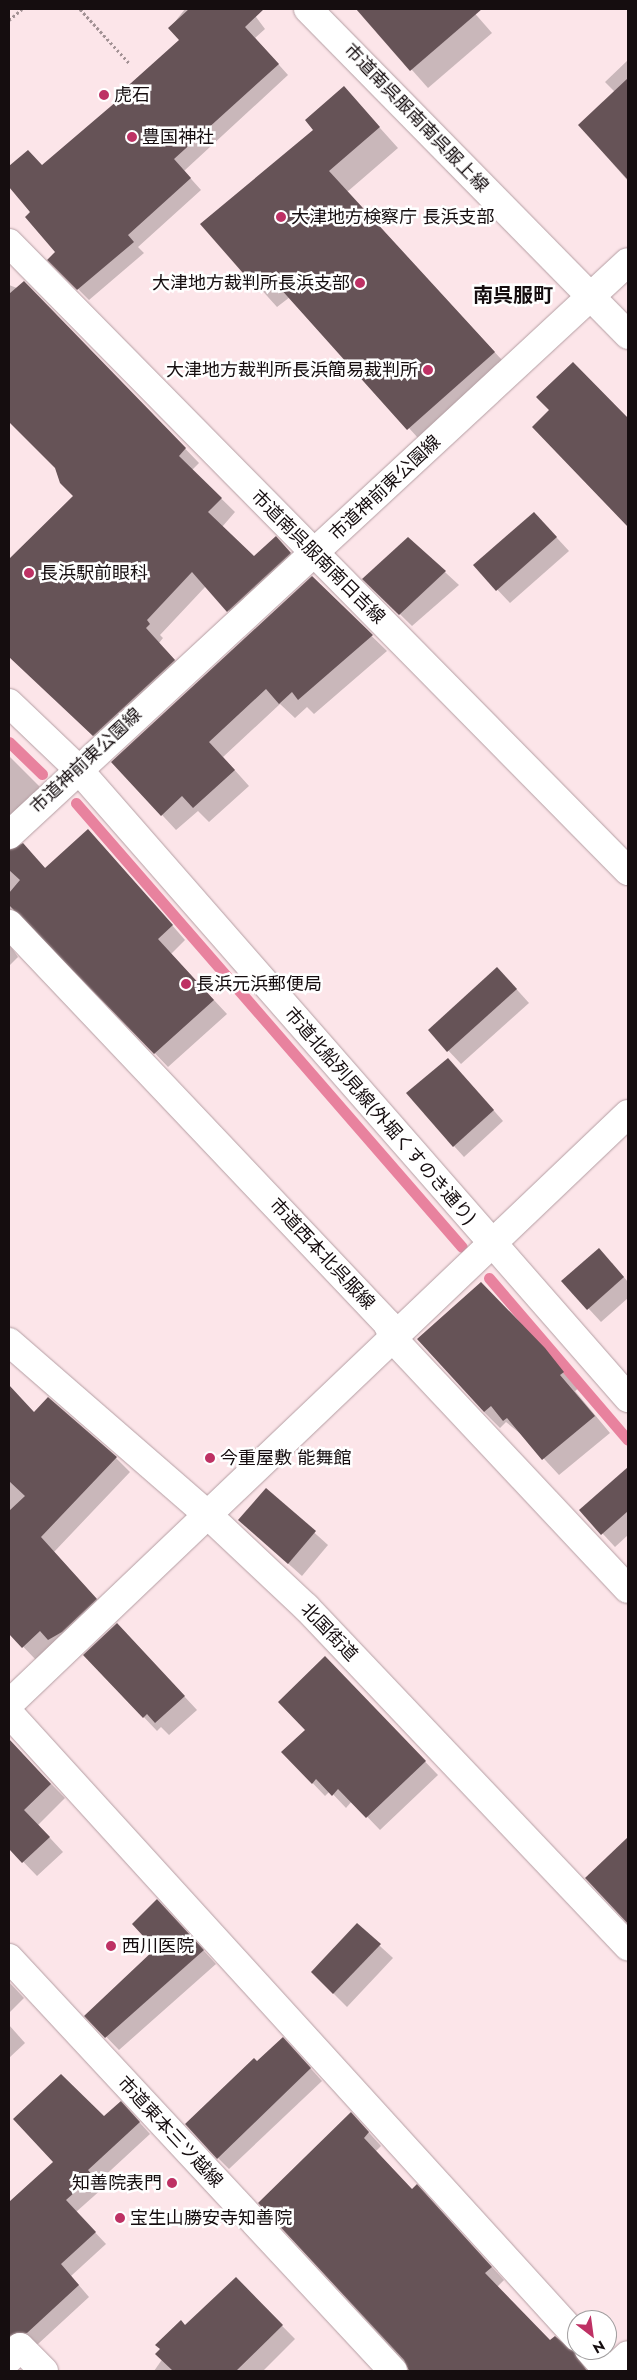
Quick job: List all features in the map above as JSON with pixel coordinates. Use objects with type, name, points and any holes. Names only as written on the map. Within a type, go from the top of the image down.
[{"type":"street","name":"市道南呉服南南呉服上線","points":[[308,9],[628,335]]},
{"type":"street","name":"市道南呉服南南日吉線","points":[[9,244],[628,871]]},
{"type":"street","name":"市道神前東公園線","points":[[9,835],[78,769],[628,262]]},
{"type":"street","name":"市道北船列見線(外堀くすのき通り)","points":[[9,703],[78,769],[628,1398]]},
{"type":"street","name":"市道西本北呉服線","points":[[9,924],[387,1323],[394,1341],[628,1589]]},
{"type":"street","points":[[9,1704],[210,1517],[628,1114]]},
{"type":"street","name":"北国街道","points":[[9,1342],[210,1517],[306,1607],[628,1946]]},
{"type":"street","points":[[9,1713],[567,2326]]},
{"type":"street","name":"市道東本三ツ越線","points":[[9,1958],[393,2371]]},
{"type":"street","points":[[9,2359],[20,2347],[44,2371]]},
{"type":"street","points":[[599,2360],[610,2371],[628,2355]]},
{"type":"path","points":[[9,20],[22,9]]},
{"type":"path","points":[[80,9],[130,64]]},
{"type":"building","points":[[189,9],[264,9],[245,27],[279,64],[174,159],[191,178],[128,235],[134,242],[77,290],[47,260],[55,252],[25,217],[30,212],[9,187],[9,166],[28,150],[42,165],[124,95],[121,92],[179,40],[168,28]]},
{"type":"building","points":[[356,9],[482,9],[410,71]]},
{"type":"building","points":[[628,78],[628,180],[578,125]]},
{"type":"building","points":[[344,86],[380,127],[329,171],[495,352],[407,430],[270,277],[256,288],[200,224],[313,130],[305,120]]},
{"type":"building","points":[[24,281],[186,448],[179,456],[222,498],[208,512],[254,556],[276,536],[291,553],[227,612],[192,572],[147,620],[150,624],[146,628],[175,660],[93,736],[9,657],[9,559],[73,496],[60,483],[55,468],[9,422],[9,294]]},
{"type":"building","points":[[573,362],[628,418],[628,527],[532,427],[549,410],[536,397]]},
{"type":"building","points":[[534,512],[557,537],[496,591],[473,565]]},
{"type":"building","points":[[408,537],[446,571],[399,615],[362,579]]},
{"type":"building","points":[[312,576],[373,635],[298,700],[292,692],[279,704],[266,689],[209,742],[235,770],[193,808],[182,796],[161,816],[111,762]]},
{"type":"building","points":[[88,829],[173,925],[158,939],[214,1000],[154,1054],[9,905],[9,893],[20,880],[9,870],[9,850],[23,843],[45,868]]},
{"type":"building","points":[[497,967],[517,989],[447,1052],[428,1030]]},
{"type":"building","points":[[448,1058],[494,1110],[453,1147],[406,1093]]},
{"type":"building","points":[[599,1248],[624,1277],[587,1310],[561,1281]]},
{"type":"building","points":[[481,1282],[545,1348],[564,1372],[560,1375],[595,1416],[542,1460],[507,1418],[503,1421],[491,1406],[484,1412],[417,1339]]},
{"type":"building","points":[[9,1385],[34,1412],[48,1397],[117,1457],[41,1537],[97,1599],[62,1632],[48,1640],[40,1631],[22,1648],[9,1634],[9,1511],[25,1496],[9,1481]]},
{"type":"building","points":[[628,1467],[628,1511],[601,1535],[579,1510]]},
{"type":"building","points":[[266,1488],[316,1531],[288,1564],[238,1520]]},
{"type":"building","points":[[117,1623],[185,1696],[155,1723],[147,1714],[143,1718],[83,1655]]},
{"type":"building","points":[[325,1656],[426,1761],[366,1818],[338,1789],[332,1796],[316,1779],[312,1784],[281,1752],[305,1730],[278,1702]]},
{"type":"building","points":[[9,1739],[51,1784],[24,1810],[50,1837],[22,1863],[9,1849]]},
{"type":"building","points":[[628,1837],[628,1924],[585,1878]]},
{"type":"building","points":[[157,1899],[204,1950],[105,2038],[84,2016],[155,1949],[132,1924]]},
{"type":"building","points":[[357,1923],[381,1944],[333,1994],[311,1972]]},
{"type":"building","points":[[283,2037],[311,2068],[217,2159],[185,2124],[254,2058],[257,2061]]},
{"type":"building","points":[[61,2074],[104,2116],[121,2101],[140,2122],[88,2170],[93,2176],[66,2200],[96,2232],[61,2264],[79,2285],[27,2333],[9,2336],[9,2202],[53,2162],[13,2119]]},
{"type":"building","points":[[351,2112],[369,2132],[364,2138],[412,2189],[417,2184],[492,2267],[485,2273],[550,2340],[555,2336],[567,2346],[567,2360],[579,2360],[587,2371],[409,2371],[404,2360],[258,2203]]},
{"type":"building","points":[[236,2277],[283,2325],[236,2371],[173,2371],[155,2354],[160,2349],[155,2345],[181,2320],[185,2325]]},
{"type":"waterway","points":[[9,742],[42,774]]},
{"type":"waterway","points":[[76,803],[462,1247]]},
{"type":"waterway","points":[[489,1278],[628,1440]]},
{"type":"place","name":"虎石","points":[[104,95]]},
{"type":"place","name":"豊国神社","points":[[132,137]]},
{"type":"place","name":"大津地方検察庁 長浜支部","points":[[281,217]]},
{"type":"place","name":"大津地方裁判所長浜支部","points":[[360,283]]},
{"type":"place","name":"大津地方裁判所長浜簡易裁判所","points":[[428,370]]},
{"type":"place","name":"長浜駅前眼科","points":[[29,573]]},
{"type":"place","name":"長浜元浜郵便局","points":[[186,984]]},
{"type":"place","name":"今重屋敷 能舞館","points":[[210,1458]]},
{"type":"place","name":"西川医院","points":[[111,1946]]},
{"type":"place","name":"知善院表門","points":[[172,2183]]},
{"type":"place","name":"宝生山勝安寺知善院","points":[[120,2218]]},
{"type":"district","name":"南呉服町","points":[[513,295]]}]
